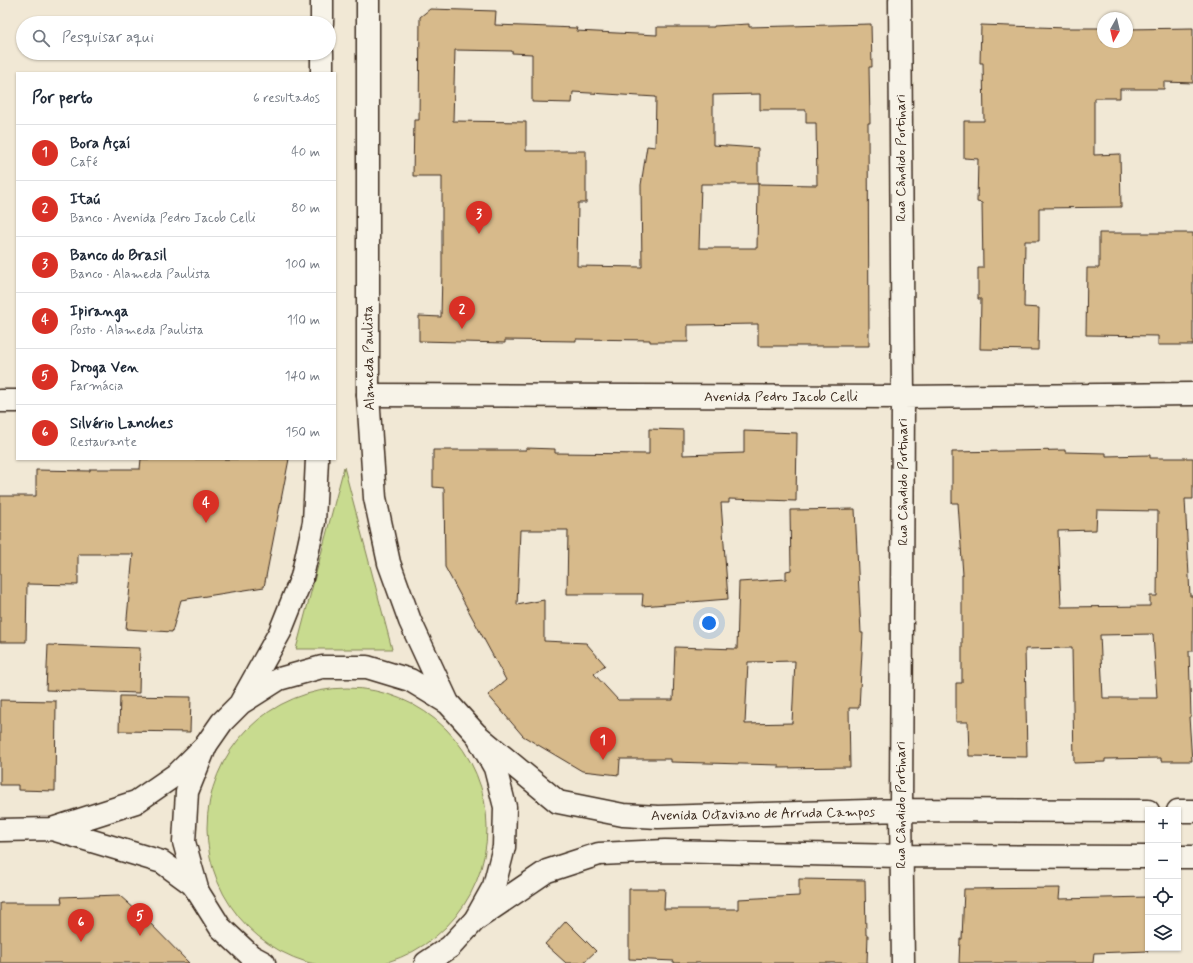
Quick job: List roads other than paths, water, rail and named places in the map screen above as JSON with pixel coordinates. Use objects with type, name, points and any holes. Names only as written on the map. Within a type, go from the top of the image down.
[{"type":"street","points":[[322,0],[322,16]]},
{"type":"street","name":"Alameda Paulista","points":[[368,0],[368,395],[376,498],[389,563],[410,621],[448,703]]},
{"type":"street","name":"Rua Cândido Portinari","points":[[900,0],[903,397],[901,810],[903,963]]},
{"type":"street","points":[[322,60],[322,72]]},
{"type":"street","name":"Avenida Pedro Jacob Celli","points":[[368,395],[903,397],[1193,394]]},
{"type":"street","points":[[0,401],[16,401]]},
{"type":"street","points":[[241,703],[280,632],[302,577],[314,522],[317,460]]},
{"type":"street","points":[[0,830],[52,829],[136,802],[178,773],[206,745],[222,722],[241,703],[279,679],[322,667],[367,667],[410,680],[448,703],[476,734],[495,768],[505,807],[504,847],[494,886],[475,920],[446,955],[426,963]]},
{"type":"street","name":"Avenida Octaviano de Arruda Campos","points":[[476,734],[558,802],[623,815],[658,817],[901,810],[1145,811]]},
{"type":"street","points":[[198,892],[184,842],[187,792],[206,745]]},
{"type":"street","points":[[1181,811],[1193,811]]},
{"type":"street","points":[[52,829],[162,862],[192,884],[220,927],[256,961]]},
{"type":"street","points":[[475,920],[547,871],[600,854],[665,851],[901,856],[1145,857]]},
{"type":"street","points":[[1181,857],[1193,857]]},
{"type":"place","name":"Banco do Brasil","points":[[479,234]]},
{"type":"place","name":"Itaú","points":[[462,329]]},
{"type":"place","name":"Ipiranga","points":[[206,523]]},
{"type":"place","name":"Bora Açaí","points":[[603,760]]},
{"type":"place","name":"Droga Ven","points":[[140,936]]},
{"type":"place","name":"Silvério Lanches","points":[[81,942]]}]
